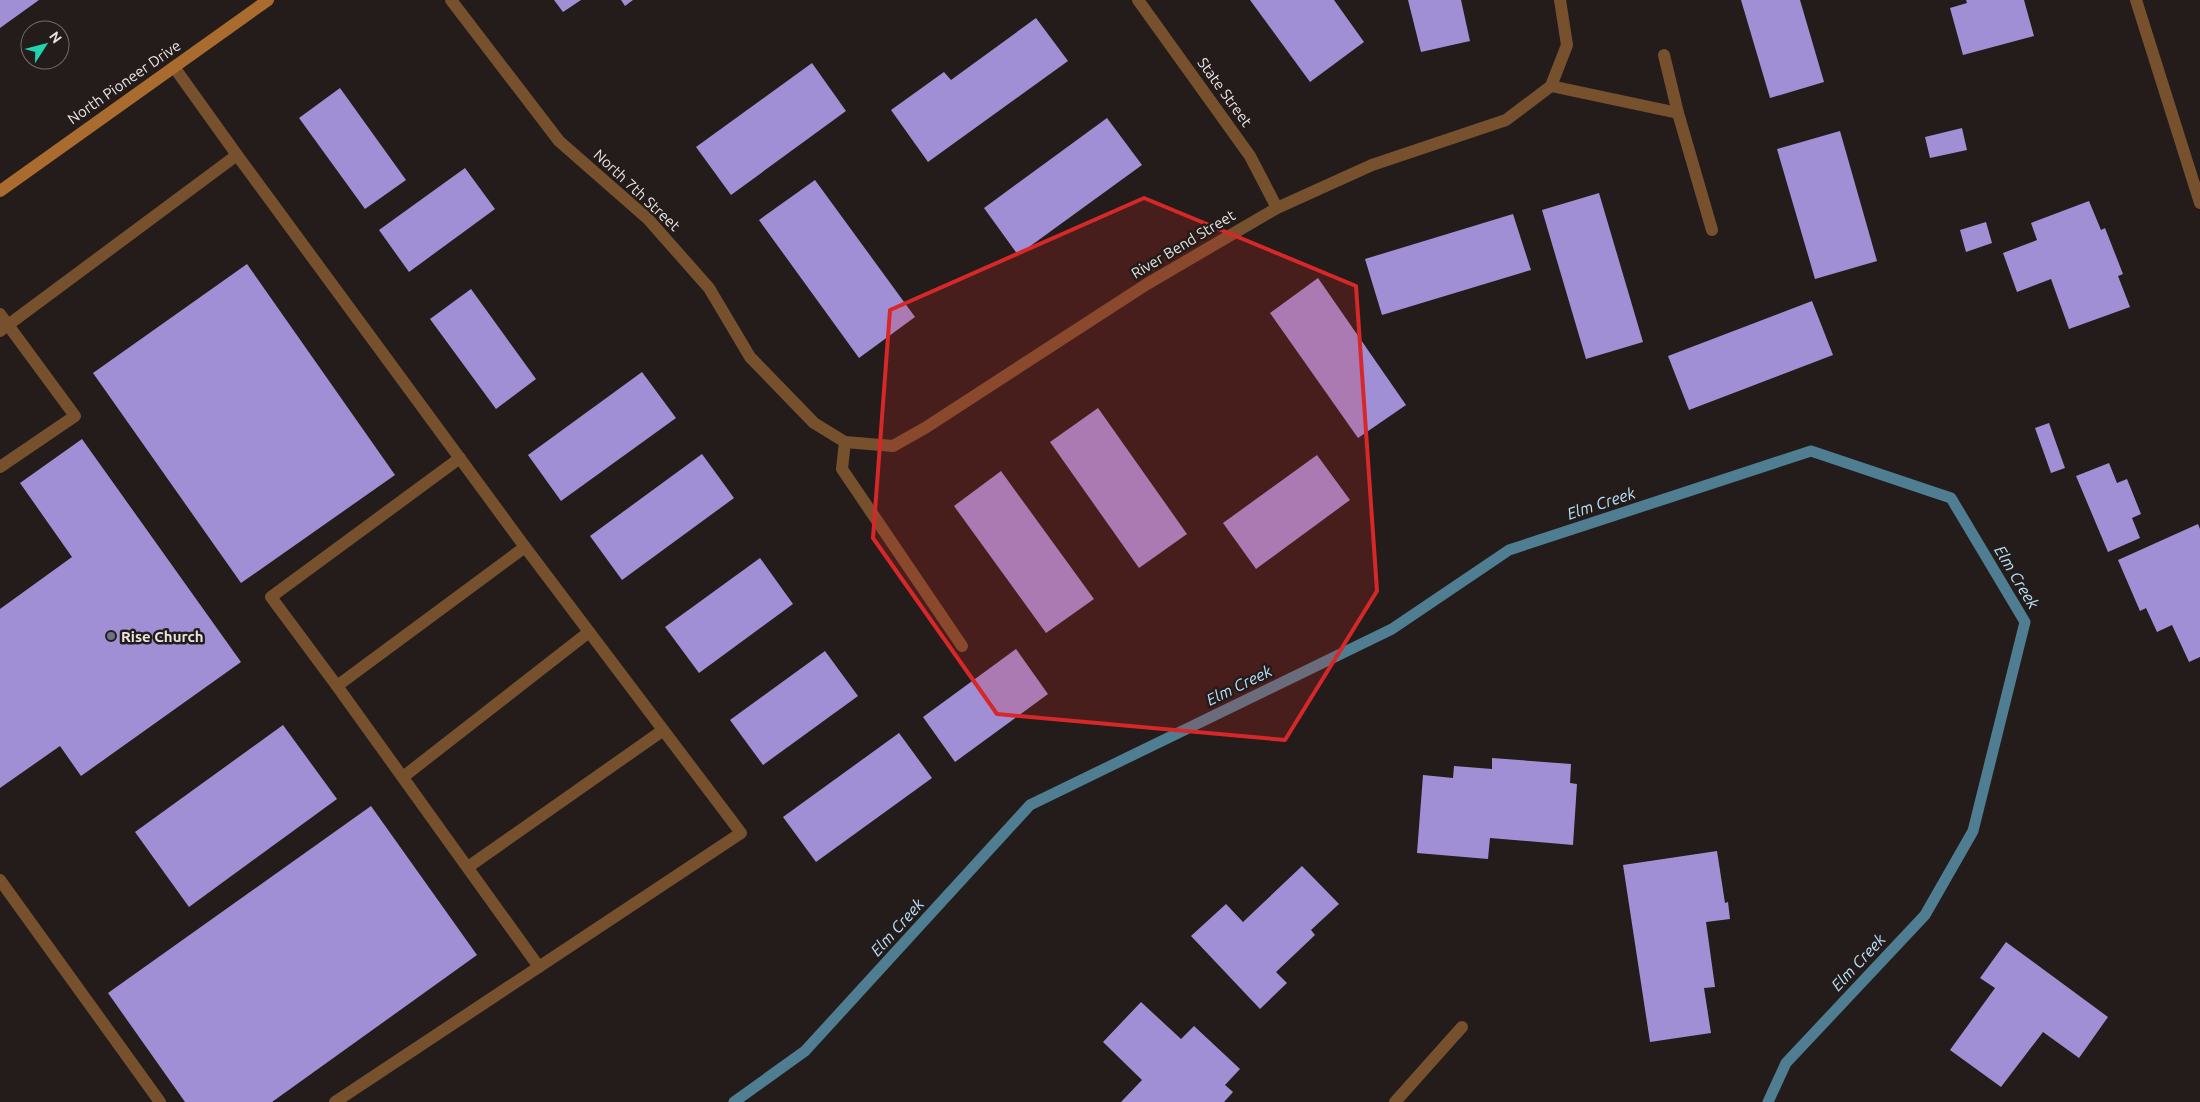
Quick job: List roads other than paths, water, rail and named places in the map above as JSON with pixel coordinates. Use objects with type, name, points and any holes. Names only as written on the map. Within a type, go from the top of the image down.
[{"type":"street","name":"North Pioneer Drive","points":[[0,191],[268,0]]},
{"type":"street","name":"North 7th Street","points":[[450,0],[559,140],[648,219],[709,288],[750,357],[814,423],[845,442]]},
{"type":"street","name":"State Street","points":[[1138,0],[1250,156],[1278,208]]},
{"type":"street","points":[[1560,0],[1567,45],[1551,86],[1678,114]]},
{"type":"street","points":[[2136,0],[2200,202]]},
{"type":"street","points":[[1664,55],[1678,114],[1712,230]]},
{"type":"street","points":[[174,67],[525,547],[741,833],[335,1102]]},
{"type":"street","name":"River Bend Street","points":[[845,442],[894,446],[933,423],[1147,284],[1278,208],[1372,165],[1506,120],[1551,86]]},
{"type":"street","points":[[4,328],[237,154]]},
{"type":"street","points":[[0,314],[4,328],[75,416],[0,467]]},
{"type":"street","points":[[845,442],[842,469],[962,646]]},
{"type":"street","points":[[460,458],[271,597],[403,777],[539,968]]},
{"type":"street","points":[[337,686],[525,547]]},
{"type":"street","points":[[403,777],[589,632]]},
{"type":"street","points":[[468,867],[662,730]]},
{"type":"street","points":[[0,880],[160,1102]]},
{"type":"street","points":[[1395,1102],[1462,1027]]},
{"type":"waterway","name":"Elm Creek","points":[[734,1102],[805,1051],[1030,805],[1392,629],[1509,550],[1811,451],[1951,498],[2025,622],[1973,831],[1925,915],[1786,1063],[1768,1102]]},
{"type":"place","name":"Rise Church","points":[[111,636]]}]
